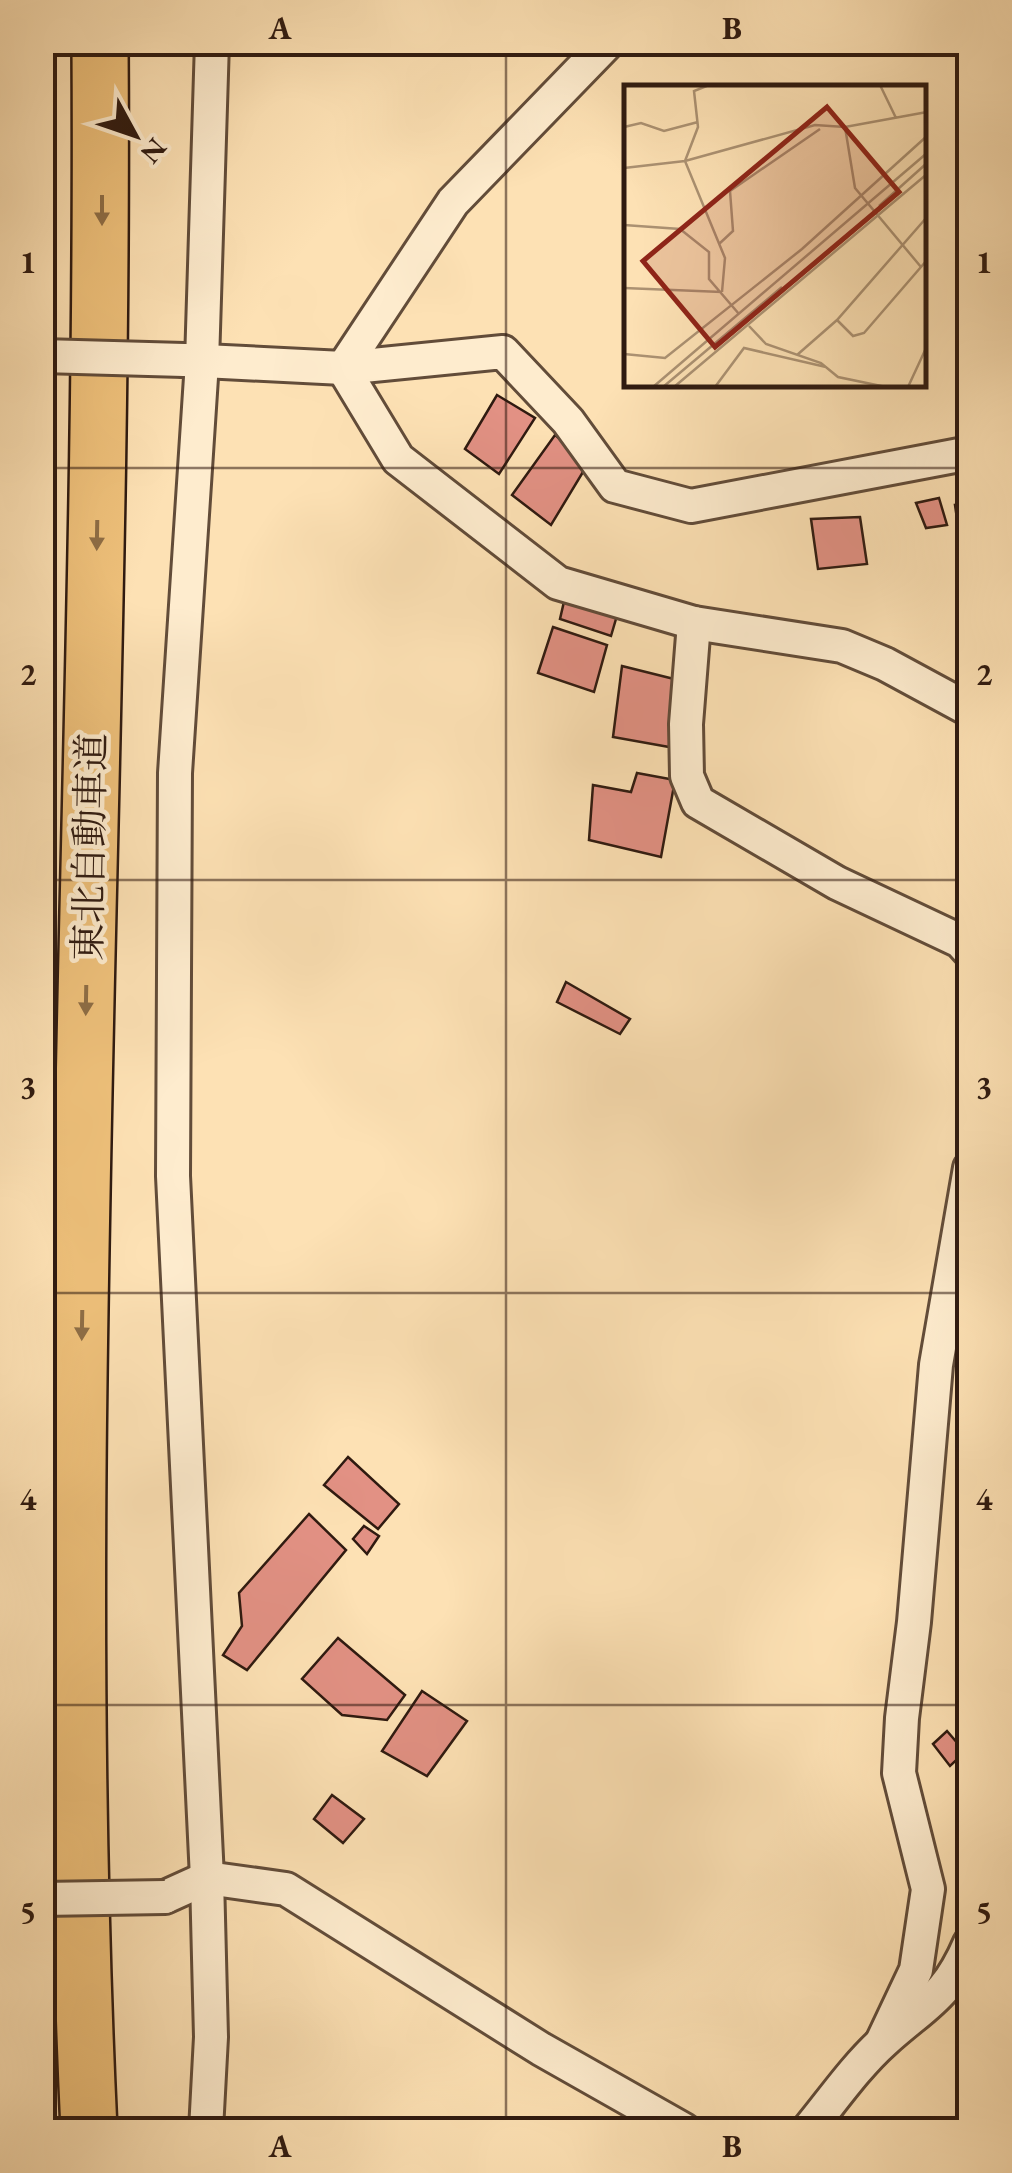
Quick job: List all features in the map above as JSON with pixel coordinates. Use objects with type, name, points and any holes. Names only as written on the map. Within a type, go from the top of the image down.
[{"type":"highway","name":"東北自動車道","points":[[89,2130],[83,2009],[78,1638],[86,992],[102,304],[100,42]]},
{"type":"street","points":[[206,2130],[210,2037],[207,1878],[173,1176],[175,773],[212,42]]},
{"type":"street","points":[[343,368],[453,202],[608,42]]},
{"type":"street","points":[[42,356],[343,368],[503,352],[568,421],[615,486],[691,506],[970,453]]},
{"type":"street","points":[[343,368],[398,460],[558,583],[694,623],[842,646],[885,664],[970,710]]},
{"type":"street","points":[[694,623],[686,724],[687,776],[698,802],[837,884],[960,940],[970,952]]},
{"type":"street","points":[[882,2042],[916,1970],[928,1889],[899,1774],[902,1718],[936,1365],[970,1168]]},
{"type":"street","points":[[42,1900],[165,1897],[207,1878],[286,1889],[541,2048],[684,2130]]},
{"type":"street","points":[[808,2130],[882,2042],[926,2008],[956,1976],[970,1943]]},
{"type":"building","points":[[497,395],[535,418],[499,474],[465,449]]},
{"type":"building","points":[[555,435],[589,462],[551,525],[512,495]]},
{"type":"building","points":[[939,498],[947,525],[926,528],[916,503]]},
{"type":"building","points":[[970,504],[970,581],[966,581],[955,505]]},
{"type":"building","points":[[860,517],[867,564],[818,569],[811,519]]},
{"type":"building","points":[[566,593],[618,612],[611,636],[560,619]]},
{"type":"building","points":[[553,627],[607,645],[594,692],[538,673]]},
{"type":"building","points":[[622,666],[674,679],[669,747],[613,737]]},
{"type":"building","points":[[637,773],[675,780],[661,857],[589,840],[593,785],[631,792]]},
{"type":"building","points":[[566,982],[630,1019],[620,1034],[557,1002]]},
{"type":"building","points":[[348,1457],[399,1504],[378,1529],[324,1485]]},
{"type":"building","points":[[309,1514],[346,1550],[247,1670],[223,1655],[242,1626],[239,1593]]},
{"type":"building","points":[[364,1526],[379,1536],[367,1554],[353,1539]]},
{"type":"building","points":[[338,1638],[405,1695],[387,1720],[342,1715],[302,1679]]},
{"type":"building","points":[[970,1654],[970,1711],[957,1706]]},
{"type":"building","points":[[422,1691],[467,1721],[427,1776],[382,1751]]},
{"type":"building","points":[[947,1731],[965,1752],[950,1766],[933,1744]]},
{"type":"building","points":[[332,1795],[364,1819],[343,1843],[314,1819]]}]
